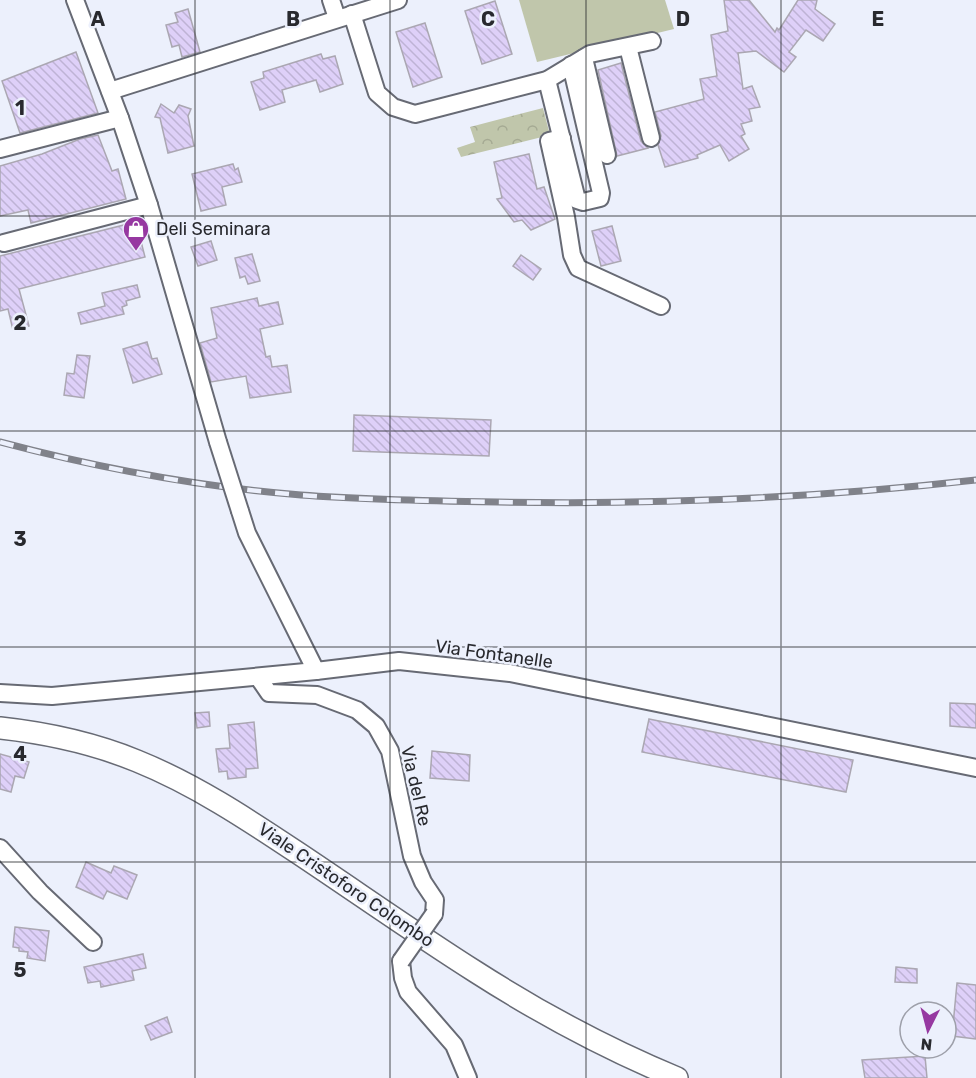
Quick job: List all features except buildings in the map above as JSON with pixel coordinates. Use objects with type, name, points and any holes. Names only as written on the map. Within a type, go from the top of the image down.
[{"type":"main road","name":"Viale Cristoforo Colombo","points":[[0,728],[85,743],[136,761],[188,785],[255,824],[476,972],[560,1023],[624,1056],[677,1078]]},
{"type":"street","points":[[75,0],[120,118],[149,205],[247,533],[316,671]]},
{"type":"street","points":[[331,0],[345,16],[377,93],[393,107],[415,114],[547,80],[590,54],[652,41]]},
{"type":"street","points":[[110,91],[398,0]]},
{"type":"street","points":[[628,47],[651,138]]},
{"type":"street","points":[[547,80],[577,200],[583,202],[600,198],[601,193],[577,62]]},
{"type":"street","points":[[577,62],[607,156]]},
{"type":"street","points":[[0,149],[120,118]]},
{"type":"street","points":[[562,138],[549,141],[566,216],[572,255],[578,268],[661,306]]},
{"type":"street","points":[[4,243],[149,205]]},
{"type":"street","name":"Via Fontanelle","points":[[0,693],[52,696],[399,661],[510,673],[976,768]]},
{"type":"street","name":"Via del Re","points":[[258,677],[269,693],[317,694],[357,710],[376,726],[390,751],[412,856],[423,882],[435,900],[434,914],[402,961],[403,978],[408,992],[454,1045],[468,1078]]},
{"type":"street","points":[[0,848],[40,892],[93,942]]},
{"type":"green space","points":[[519,0],[665,0],[674,29],[537,62]]},
{"type":"green space","points":[[543,108],[550,135],[461,157],[457,148],[475,142],[470,127]]},
{"type":"railway","points":[[0,442],[111,468],[187,482],[326,497],[375,499],[558,503],[678,501],[797,496],[976,480]]},
{"type":"place","name":"Deli Seminara","points":[[136,252]]}]
